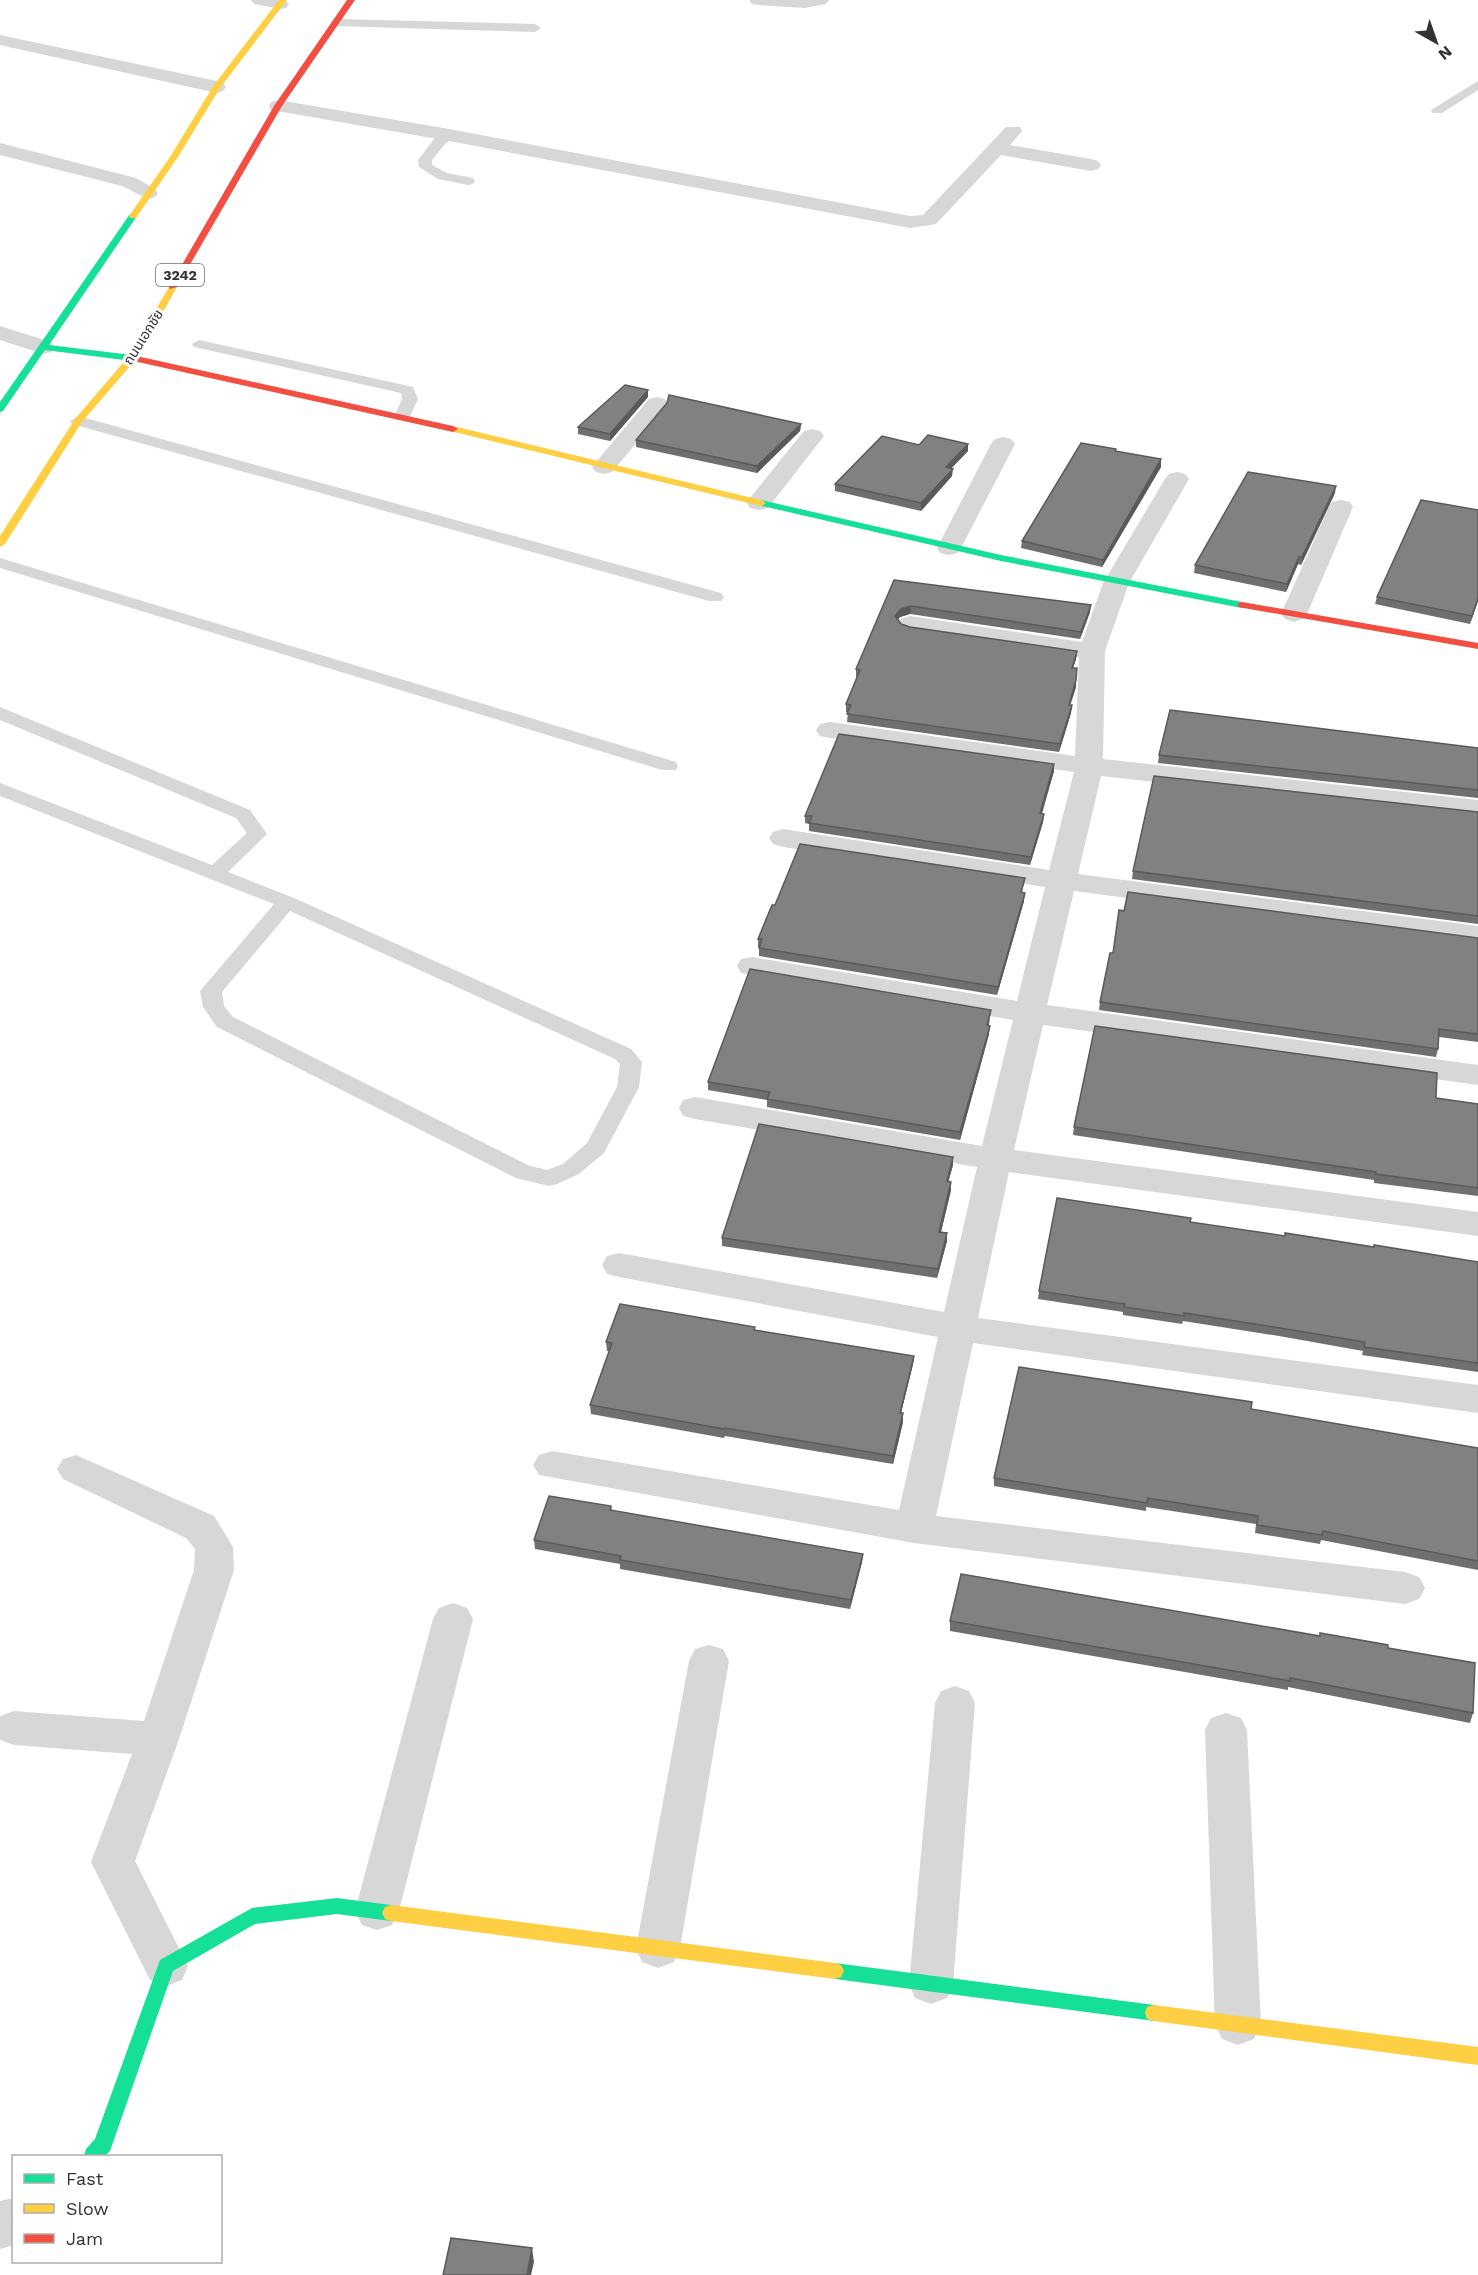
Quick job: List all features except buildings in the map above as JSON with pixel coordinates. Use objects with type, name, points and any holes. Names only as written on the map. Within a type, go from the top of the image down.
[{"type":"main road","name":"ถนนเอกชัย","points":[[0,544],[78,421],[132,358],[278,106],[351,0]]},
{"type":"main road","points":[[0,409],[174,158],[217,87],[281,2]]},
{"type":"main road","points":[[43,347],[132,358],[402,417],[949,548],[1116,583],[1478,646]]},
{"type":"main road","points":[[95,2155],[103,2145],[166,1966],[252,1916],[337,1906],[1478,2056]]},
{"type":"street","points":[[260,0],[281,2]]},
{"type":"street","points":[[758,0],[805,3],[820,0]]},
{"type":"street","points":[[0,40],[217,87]]},
{"type":"street","points":[[278,106],[449,135],[910,222],[928,220],[1013,131]]},
{"type":"street","points":[[997,148],[1091,165]]},
{"type":"street","points":[[0,149],[129,182],[148,193]]},
{"type":"street","points":[[0,333],[43,347]]},
{"type":"street","points":[[604,467],[657,404]]},
{"type":"street","points":[[759,503],[812,436]]},
{"type":"street","points":[[949,548],[1003,444]]},
{"type":"street","points":[[914,1528],[995,1159],[1089,766],[1092,651],[1116,583],[1177,478]]},
{"type":"street","points":[[1294,614],[1341,507]]},
{"type":"street","points":[[910,624],[1092,651]]},
{"type":"street","points":[[830,730],[1089,766],[1478,809]]},
{"type":"street","points":[[783,838],[1062,881],[1478,935]]},
{"type":"street","points":[[752,966],[1030,1013],[1478,1075]]},
{"type":"street","points":[[695,1108],[995,1159],[1478,1224]]},
{"type":"street","points":[[619,1265],[958,1328],[1478,1399]]},
{"type":"street","points":[[552,1465],[914,1528],[1405,1588]]},
{"type":"street","points":[[76,1469],[200,1527],[214,1547],[214,1570],[158,1739],[113,1862],[166,1966]]},
{"type":"street","points":[[377,1911],[453,1619]]},
{"type":"street","points":[[658,1948],[709,1661]]},
{"type":"street","points":[[932,1984],[955,1702]]},
{"type":"street","points":[[14,1728],[158,1739]]},
{"type":"street","points":[[1226,1730],[1238,2024]]},
{"type":"lane","points":[[337,23],[535,28]]},
{"type":"lane","points":[[1437,110],[1478,85]]},
{"type":"lane","points":[[449,135],[439,142],[425,160],[426,167],[443,176],[468,181]]},
{"type":"lane","points":[[199,344],[408,390],[410,399],[402,417]]},
{"type":"lane","points":[[78,421],[715,597]]},
{"type":"lane","points":[[0,563],[669,766]]},
{"type":"lane","points":[[0,713],[243,814],[257,834],[215,873]]},
{"type":"lane","points":[[0,789],[286,902],[623,1054],[631,1062],[628,1087],[596,1148],[571,1169],[549,1178],[524,1173],[225,1022],[214,1007],[211,991],[286,902]]},
{"type":"traffic: fast","points":[[0,409],[133,216]]},
{"type":"traffic: fast","points":[[43,347],[132,358]]},
{"type":"traffic: fast","points":[[761,503],[1001,558],[1242,605]]},
{"type":"traffic: fast","points":[[94,2155],[103,2145],[166,1966],[252,1916],[337,1906],[391,1913]]},
{"type":"traffic: fast","points":[[835,1971],[1154,2013]]},
{"type":"traffic: slow","points":[[133,216],[174,157],[217,87],[283,0]]},
{"type":"traffic: slow","points":[[0,544],[78,421],[132,358],[173,287]]},
{"type":"traffic: slow","points":[[453,429],[761,503]]},
{"type":"traffic: slow","points":[[391,1913],[835,1971]]},
{"type":"traffic: slow","points":[[1154,2013],[1478,2056]]},
{"type":"traffic: jam","points":[[173,287],[278,106],[351,0]]},
{"type":"traffic: jam","points":[[132,358],[453,429]]},
{"type":"traffic: jam","points":[[1242,605],[1478,646]]}]
